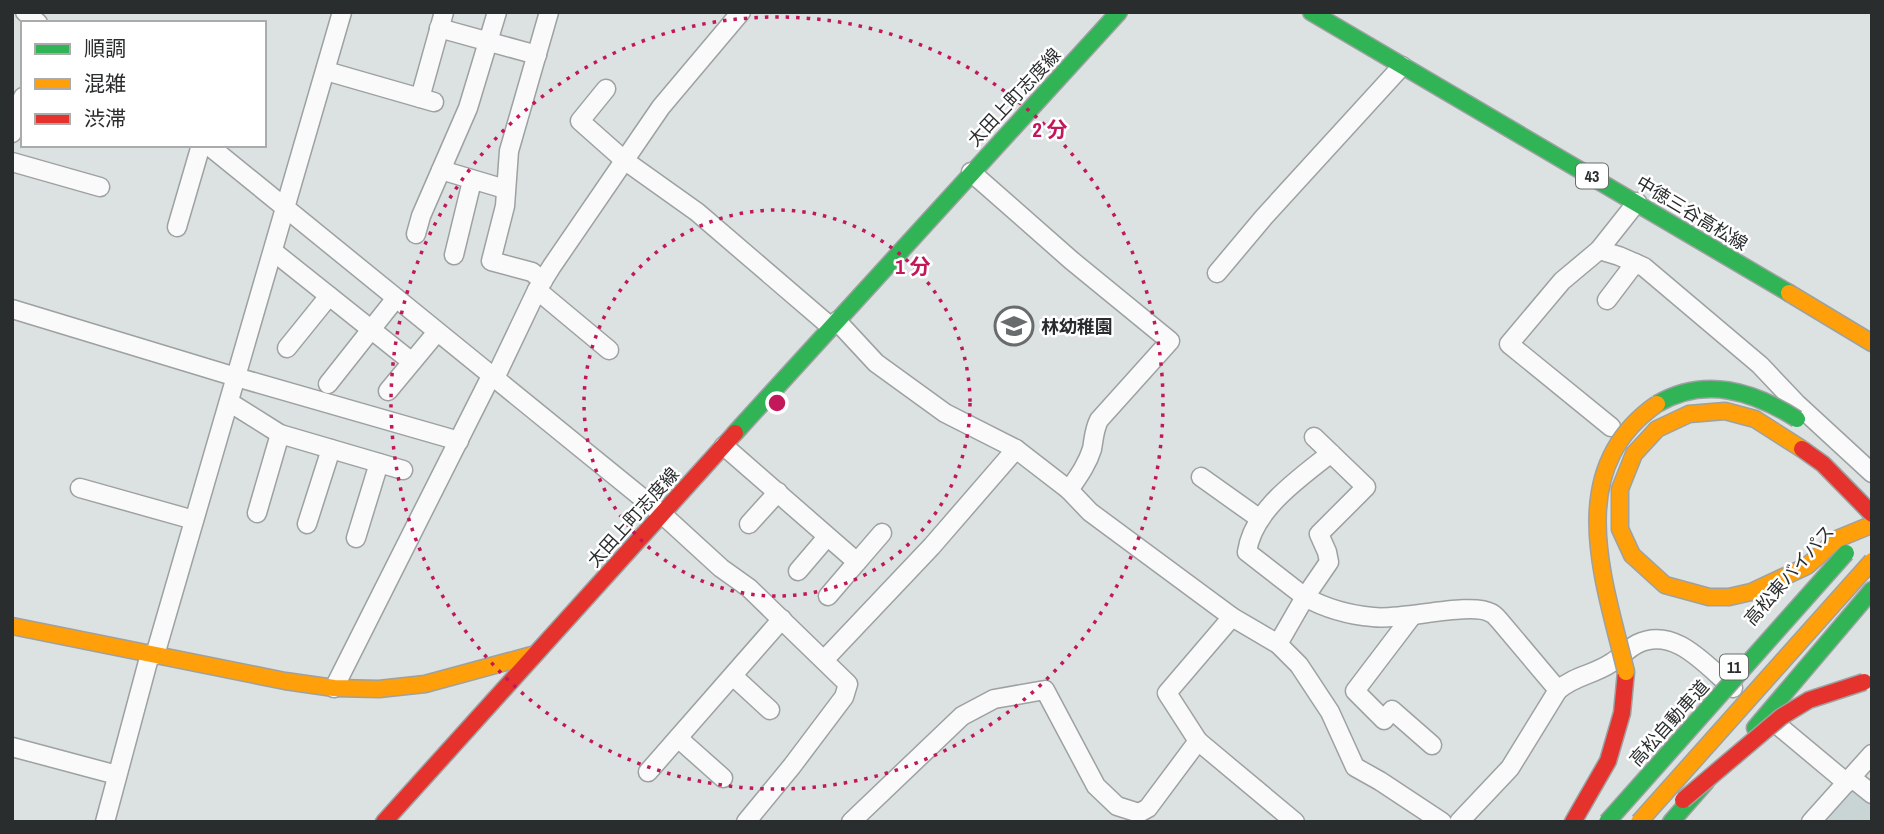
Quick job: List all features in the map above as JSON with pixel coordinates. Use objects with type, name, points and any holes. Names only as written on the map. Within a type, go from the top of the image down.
[{"type":"main road","name":"太田上町志度線","points":[[384,822],[1119,12]]},
{"type":"main road","name":"中徳三谷高松線","points":[[1311,12],[1872,343]]},
{"type":"main road","points":[[1573,822],[1608,761],[1622,713],[1626,672],[1605,580],[1598,527],[1600,483],[1618,440],[1646,410],[1680,392],[1719,388],[1758,396],[1796,418],[1833,450],[1872,491]]},
{"type":"main road","points":[[1872,513],[1823,464],[1785,436],[1755,419],[1725,411],[1689,414],[1657,429],[1634,454],[1620,489],[1620,529],[1632,555],[1665,585],[1709,597],[1751,593],[1807,566],[1837,539],[1872,525]]},
{"type":"main road","name":"高松東バイパス","points":[[1596,822],[1872,513]]},
{"type":"main road","name":"高松自動車道","points":[[1607,822],[1872,525]]},
{"type":"main road","points":[[1639,822],[1872,561]]},
{"type":"main road","points":[[1671,822],[1766,716],[1872,590]]},
{"type":"main road","points":[[12,626],[285,681],[334,688],[379,689],[425,684],[533,655]]},
{"type":"main road","points":[[1661,822],[1696,787],[1781,717],[1809,700],[1872,681]]},
{"type":"street","points":[[105,822],[152,654],[274,252],[342,12]]},
{"type":"street","points":[[416,234],[468,108],[497,12]]},
{"type":"street","points":[[549,12],[509,151],[505,206],[491,261],[532,272],[540,285],[610,350]]},
{"type":"street","points":[[334,688],[488,382],[495,378],[540,285],[661,107],[741,12]]},
{"type":"street","points":[[326,71],[427,100],[442,20],[488,42],[537,55]]},
{"type":"street","points":[[1217,273],[1402,66]]},
{"type":"street","points":[[606,89],[579,121],[624,160],[696,212],[834,324],[876,363],[928,402],[1016,449],[1069,490],[1090,512],[1232,617],[1278,644],[1300,665],[1323,701],[1354,767],[1441,822]]},
{"type":"street","points":[[12,133],[21,104]]},
{"type":"street","points":[[177,227],[200,147]]},
{"type":"street","points":[[210,147],[662,514],[721,568],[750,588],[848,684],[844,697],[746,822]]},
{"type":"street","points":[[12,162],[100,187]]},
{"type":"street","points":[[441,170],[505,189]]},
{"type":"street","points":[[971,172],[1071,260],[1170,341],[1099,420],[1094,429],[1093,444],[1087,462],[1069,490]]},
{"type":"street","points":[[454,255],[472,181]]},
{"type":"street","points":[[1611,426],[1509,344],[1562,281],[1598,250],[1637,202]]},
{"type":"street","points":[[1598,250],[1644,267],[1760,365],[1796,403],[1872,473]]},
{"type":"street","points":[[274,252],[412,362]]},
{"type":"street","points":[[1607,300],[1635,263]]},
{"type":"street","points":[[287,348],[329,296]]},
{"type":"street","points":[[328,384],[396,298]]},
{"type":"street","points":[[12,310],[459,441]]},
{"type":"street","points":[[388,391],[437,332]]},
{"type":"street","points":[[1611,663],[1592,581],[1582,521],[1585,488],[1594,455],[1611,426],[1629,408],[1659,391],[1706,380],[1734,380],[1770,391],[1796,403]]},
{"type":"street","points":[[229,402],[280,435],[403,470]]},
{"type":"street","points":[[257,513],[280,435]]},
{"type":"street","points":[[1278,644],[1329,562],[1319,534],[1366,487],[1314,437]]},
{"type":"street","points":[[724,446],[857,562]]},
{"type":"street","points":[[307,524],[331,449]]},
{"type":"street","points":[[824,660],[932,546],[1016,449]]},
{"type":"street","points":[[1331,453],[1283,492],[1260,519],[1248,543],[1247,552],[1319,604],[1374,618],[1472,609],[1490,612],[1508,629],[1558,690]]},
{"type":"street","points":[[356,538],[379,463]]},
{"type":"street","points":[[1201,477],[1260,519]]},
{"type":"street","points":[[80,488],[194,520]]},
{"type":"street","points":[[750,524],[778,492]]},
{"type":"street","points":[[828,596],[882,533]]},
{"type":"street","points":[[799,570],[827,537]]},
{"type":"street","points":[[1412,616],[1355,691],[1384,720],[1392,710],[1432,745]]},
{"type":"street","points":[[1232,617],[1167,693],[1198,741],[1295,822]]},
{"type":"street","points":[[648,772],[782,619]]},
{"type":"street","points":[[1459,822],[1510,768],[1558,690],[1571,679],[1611,663],[1639,642],[1656,638],[1673,641],[1690,651],[1766,716],[1872,794]]},
{"type":"street","points":[[733,676],[770,710]]},
{"type":"street","points":[[851,822],[962,716],[994,699],[1045,690],[1096,786],[1117,806],[1139,813],[1148,808],[1198,741]]},
{"type":"street","points":[[678,738],[723,778]]},
{"type":"street","points":[[12,747],[117,775]]},
{"type":"street","points":[[1811,822],[1872,754]]},
{"type":"shaded area","points":[[1852,787],[1872,798],[1872,822],[1818,822]]},
{"type":"traffic: fast","points":[[735,433],[1119,12]]},
{"type":"traffic: fast","points":[[1311,12],[1789,293]]},
{"type":"traffic: fast","points":[[1657,404],[1675,395],[1693,391],[1728,390],[1763,401],[1797,419]]},
{"type":"traffic: fast","points":[[1607,822],[1846,553]]},
{"type":"traffic: fast","points":[[1755,728],[1872,590]]},
{"type":"traffic: fast","points":[[1671,822],[1706,782]]},
{"type":"traffic: slow","points":[[1789,293],[1872,343]]},
{"type":"traffic: slow","points":[[1626,672],[1601,564],[1598,528],[1600,494],[1609,461],[1627,431],[1657,404]]},
{"type":"traffic: slow","points":[[1802,449],[1755,419],[1725,411],[1689,414],[1657,429],[1634,454],[1620,489],[1620,529],[1632,555],[1665,585],[1709,597],[1729,597],[1751,592],[1807,566],[1837,539],[1871,525]]},
{"type":"traffic: slow","points":[[1639,822],[1872,561]]},
{"type":"traffic: slow","points":[[12,626],[285,681],[334,688],[379,689],[425,684],[532,655]]},
{"type":"traffic: jam","points":[[384,822],[735,433]]},
{"type":"traffic: jam","points":[[1802,449],[1823,464],[1872,514]]},
{"type":"traffic: jam","points":[[1573,822],[1608,761],[1622,713],[1626,672]]},
{"type":"traffic: jam","points":[[1683,800],[1781,717],[1809,700],[1864,682]]},
{"type":"place","name":"林幼稚園","points":[[1014,326]]}]
